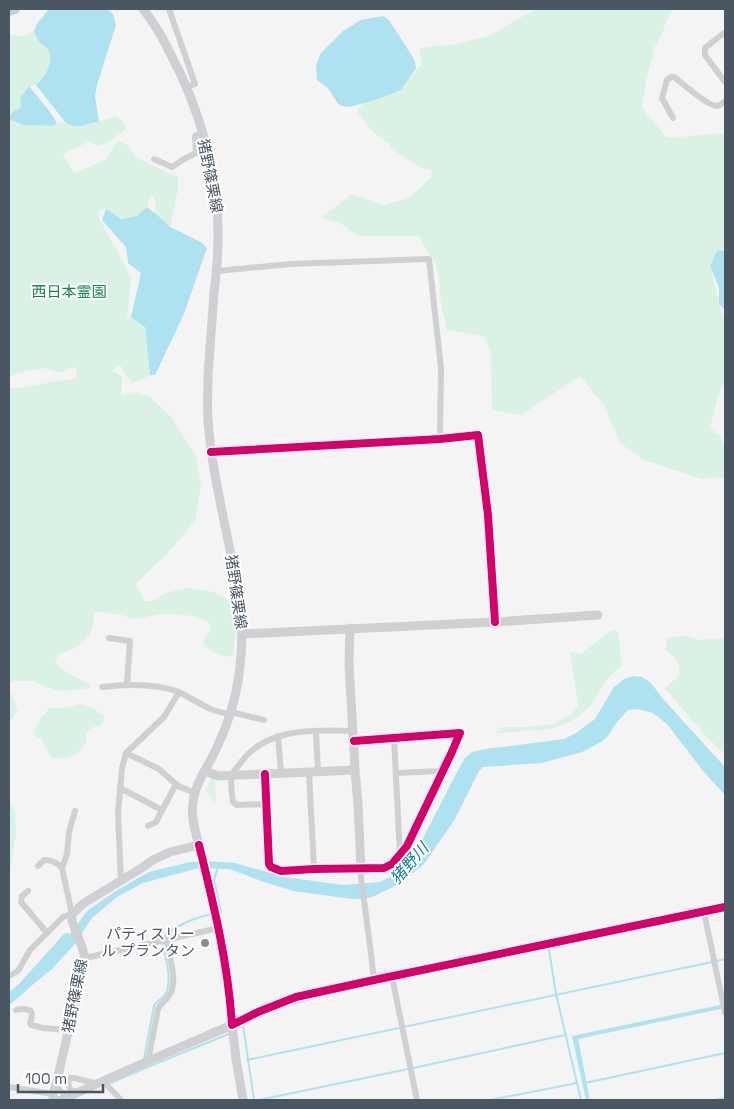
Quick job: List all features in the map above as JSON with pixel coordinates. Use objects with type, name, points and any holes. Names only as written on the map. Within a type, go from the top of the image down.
[{"type":"main road","points":[[9,10],[15,9]]},
{"type":"main road","name":"猪野篠栗線","points":[[143,9],[162,38],[187,87],[202,132],[214,182],[219,214],[207,394],[208,418],[211,452],[239,596],[242,634],[239,676],[230,713],[217,747],[194,793],[192,817],[199,845]]},
{"type":"main road","points":[[72,918],[84,903],[140,870],[153,860],[170,852],[199,845]]},
{"type":"main road","name":"猪野篠栗線","points":[[53,1097],[84,958],[72,918]]},
{"type":"main road","points":[[69,1096],[232,1025],[244,1100]]},
{"type":"street","points":[[168,9],[195,84],[187,87]]},
{"type":"street","points":[[725,32],[705,48],[705,55],[725,82]]},
{"type":"street","points":[[673,118],[662,98],[668,80],[671,78],[674,78],[703,100],[717,106],[725,101]]},
{"type":"street","points":[[154,159],[172,167],[196,154],[195,136],[202,132]]},
{"type":"street","points":[[216,271],[291,264],[429,259],[441,368],[440,439]]},
{"type":"street","points":[[211,452],[440,439],[478,435],[488,515],[495,622]]},
{"type":"street","points":[[242,634],[495,622],[598,615]]},
{"type":"street","points":[[350,628],[349,664],[361,873],[374,980]]},
{"type":"street","points":[[109,638],[130,641],[128,684]]},
{"type":"street","points":[[102,687],[128,684],[170,688],[210,709],[264,720]]},
{"type":"street","points":[[121,881],[118,823],[122,768],[126,754],[164,717],[179,692]]},
{"type":"street","points":[[314,869],[316,731]]},
{"type":"street","points":[[265,774],[269,864],[271,867],[281,871],[314,869],[361,873],[384,868],[392,864],[407,846],[460,733],[394,738],[354,736],[316,731],[278,736],[262,742],[247,754],[232,775],[233,802],[237,805],[266,804]]},
{"type":"street","points":[[278,736],[280,774]]},
{"type":"street","points":[[394,738],[400,855]]},
{"type":"street","points":[[126,754],[159,769],[176,784],[194,793]]},
{"type":"street","points":[[205,771],[218,776],[355,770]]},
{"type":"street","points":[[396,773],[443,771]]},
{"type":"street","points":[[148,826],[156,822],[176,784]]},
{"type":"street","points":[[120,788],[162,810]]},
{"type":"street","points":[[62,868],[67,854],[69,832],[75,811]]},
{"type":"street","points":[[199,845],[219,928],[232,1025],[266,1009],[296,998],[725,907]]},
{"type":"street","points":[[9,976],[18,971],[30,950],[63,917],[72,918],[62,868],[59,864],[49,860],[44,860],[38,866]]},
{"type":"street","points":[[28,891],[22,896],[21,902],[47,933]]},
{"type":"street","points":[[704,912],[725,1013]]},
{"type":"street","points":[[84,958],[219,928]]},
{"type":"street","points":[[148,1061],[158,1009],[169,997],[173,988],[173,972],[166,940]]},
{"type":"street","points":[[392,977],[417,1100]]},
{"type":"street","points":[[16,1010],[25,1008],[31,1011],[31,1025],[68,1030]]},
{"type":"street","points":[[56,1084],[59,1090],[69,1096],[68,1082],[70,1078],[100,1082],[121,1100]]},
{"type":"street","points":[[9,1087],[53,1097]]},
{"type":"green space","points":[[534,9],[673,9],[655,46],[646,81],[642,108],[667,138],[725,133],[725,251],[717,251],[710,266],[725,324],[725,381],[710,428],[720,436],[725,447],[724,477],[702,479],[644,460],[620,443],[604,405],[580,376],[521,415],[492,410],[491,355],[485,337],[447,330],[441,305],[439,278],[435,261],[419,236],[358,236],[340,223],[320,218],[352,194],[384,205],[409,198],[430,178],[432,170],[421,168],[393,150],[389,144],[374,133],[357,112],[363,103],[401,90],[422,64],[419,50],[424,47],[451,45],[489,36]]},
{"type":"green space","points":[[34,31],[38,42],[47,48],[51,56],[50,65],[43,79],[36,85],[29,86],[20,98],[21,107],[9,115],[9,35],[25,36]]},
{"type":"green space","name":"西日本霊園","points":[[116,116],[124,123],[126,129],[110,141],[99,146],[88,142],[63,154],[74,173],[105,160],[118,140],[126,144],[136,156],[145,162],[178,177],[178,189],[170,227],[155,213],[156,203],[152,195],[145,210],[132,217],[121,219],[106,209],[99,209],[99,218],[131,277],[127,320],[131,317],[145,327],[150,375],[132,384],[120,365],[112,370],[122,377],[121,395],[134,392],[150,397],[171,417],[196,456],[201,486],[195,520],[171,550],[136,586],[145,601],[152,601],[169,592],[187,588],[214,592],[227,599],[235,611],[236,635],[233,656],[221,655],[204,645],[204,639],[211,630],[209,622],[193,616],[160,614],[131,619],[123,615],[95,611],[91,631],[85,641],[58,655],[55,663],[66,672],[89,684],[90,688],[58,691],[32,681],[13,681],[9,686],[9,391],[10,389],[76,378],[77,367],[67,369],[63,373],[43,368],[15,374],[9,378],[9,204],[12,201],[9,202],[9,119],[23,125],[54,126],[63,122],[80,126]]},
{"type":"green space","points":[[613,630],[618,632],[622,666],[607,679],[595,699],[584,712],[570,722],[554,728],[495,733],[503,727],[553,724],[573,713],[578,705],[570,651],[580,654]]},
{"type":"green space","points":[[685,636],[701,640],[725,638],[725,754],[702,732],[665,688],[679,676],[677,661],[665,650],[668,637]]},
{"type":"green space","points":[[9,689],[18,710],[12,719],[9,719]]},
{"type":"green space","points":[[79,704],[91,707],[104,716],[103,722],[100,727],[93,727],[85,733],[87,740],[77,754],[63,759],[51,758],[42,739],[37,738],[33,731],[40,719],[50,708],[70,707]]},
{"type":"green space","points":[[211,778],[215,779],[216,803],[206,792]]},
{"type":"green space","points":[[9,802],[15,811],[16,834],[9,871]]},
{"type":"water","points":[[49,9],[107,9],[113,14],[116,25],[95,96],[99,122],[84,126],[74,126],[66,123],[36,85],[46,74],[50,64],[50,55],[46,47],[39,42],[34,31]]},
{"type":"water","points":[[383,16],[389,20],[414,59],[416,68],[401,90],[350,107],[342,106],[338,104],[328,88],[317,80],[316,65],[321,53],[343,31],[361,20]]},
{"type":"water","points":[[29,86],[57,123],[54,126],[23,125],[9,119],[11,113],[21,107],[20,98]]},
{"type":"water","points":[[147,207],[170,227],[201,242],[207,248],[184,314],[155,375],[150,375],[145,327],[131,317],[141,273],[128,263],[126,247],[102,220],[106,209],[121,219],[137,216]]},
{"type":"water","points":[[717,251],[725,251],[725,310],[719,304],[719,288],[710,266]]},
{"type":"water","points":[[633,676],[642,677],[651,683],[725,767],[725,795],[703,771],[667,724],[653,713],[638,709],[628,710],[608,736],[582,752],[542,763],[483,767],[479,771],[455,819],[424,864],[393,887],[372,897],[352,899],[293,891],[229,869],[199,868],[143,883],[117,897],[92,918],[75,944],[52,969],[9,1004],[9,996],[23,987],[58,949],[87,911],[117,890],[149,872],[190,862],[208,861],[235,863],[285,877],[343,885],[380,882],[394,875],[402,869],[419,846],[464,759],[472,752],[564,739],[595,719],[614,687],[624,679]]},
{"type":"water","points":[[725,1004],[725,1008],[578,1039],[590,1100],[586,1100],[572,1036]]},
{"type":"waterway","points":[[218,867],[214,880],[221,912],[218,913]]},
{"type":"waterway","points":[[163,939],[178,926],[213,914]]},
{"type":"waterway","name":"猪野川","points":[[9,999],[23,987],[67,938]]},
{"type":"waterway","points":[[144,1059],[154,1006],[165,995],[167,990],[169,977],[162,944]]},
{"type":"waterway","points":[[546,947],[549,950],[556,994],[581,1100]]},
{"type":"waterway","points":[[717,961],[725,959]]},
{"type":"waterway","points":[[247,1060],[712,962]]},
{"type":"waterway","points":[[235,1030],[258,1017],[283,1007],[335,993]]},
{"type":"waterway","points":[[243,1025],[254,1100]]},
{"type":"waterway","points":[[143,1069],[231,1033]]},
{"type":"waterway","points":[[413,1068],[565,1035]]},
{"type":"waterway","points":[[585,1083],[725,1053]]},
{"type":"waterway","points":[[108,1084],[143,1069]]},
{"type":"waterway","points":[[259,1100],[408,1069]]},
{"type":"waterway","points":[[490,1100],[577,1083]]},
{"type":"waterway","points":[[713,1100],[725,1098]]},
{"type":"cycle path","points":[[211,452],[440,439],[478,435],[488,515],[495,622]]},
{"type":"cycle path","points":[[265,774],[269,864],[271,867],[281,871],[384,868],[392,864],[407,846],[460,733],[354,741]]},
{"type":"cycle path","points":[[199,845],[224,956],[232,1025],[296,997],[725,907]]},
{"type":"place","name":"パティスリー ル プランタン","points":[[205,943]]}]
